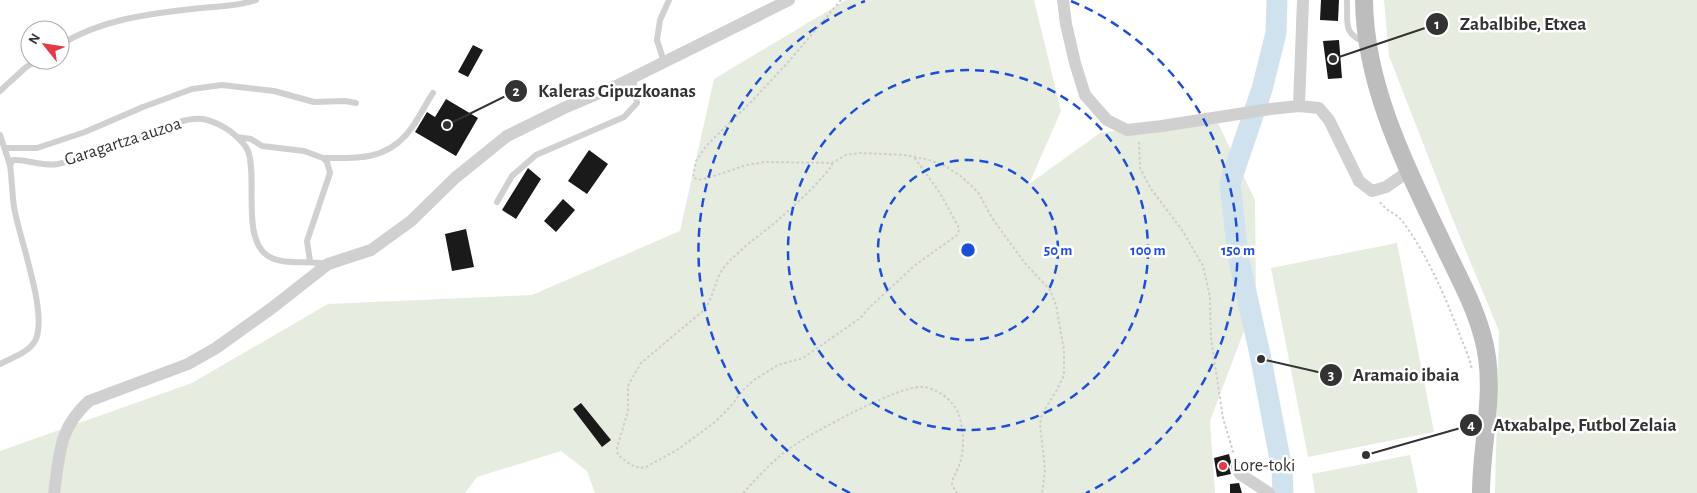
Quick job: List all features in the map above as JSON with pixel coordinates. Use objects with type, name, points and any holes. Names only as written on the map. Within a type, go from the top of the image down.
[{"type":"main road","points":[[1364,0],[1364,21],[1370,63],[1384,109],[1409,171],[1468,294],[1482,335],[1488,360],[1489,389],[1481,493]]},
{"type":"street","points":[[54,493],[63,437],[76,412],[89,401],[188,364],[216,348],[272,308],[328,264],[371,250],[411,221],[455,178],[507,136],[633,77],[789,0]]},
{"type":"street","points":[[1063,0],[1066,24],[1075,63],[1085,95],[1107,120],[1127,130],[1270,109],[1300,106],[1318,108],[1329,120],[1359,181],[1372,191],[1386,187],[1409,171]]},
{"type":"street","points":[[1300,106],[1303,0]]},
{"type":"street","points":[[1237,467],[1240,474],[1269,493]]},
{"type":"lane","points":[[70,39],[99,26],[136,16],[192,8],[244,4],[256,0]]},
{"type":"lane","points":[[664,62],[657,40],[660,20],[669,0]]},
{"type":"lane","points":[[1347,0],[1348,30],[1355,38],[1368,43]]},
{"type":"lane","points":[[0,91],[23,70]]},
{"type":"lane","points":[[497,202],[512,176],[536,155],[624,117],[637,103],[633,77]]},
{"type":"lane","points":[[5,148],[37,148],[85,132],[143,107],[192,89],[222,85],[274,91],[314,102],[345,101],[356,103]]},
{"type":"lane","points":[[237,137],[251,140],[262,146],[304,151],[323,158],[375,156],[396,145],[407,134],[434,93]]},
{"type":"lane","name":"Garagartza auzoa","points":[[10,165],[13,160],[18,160],[56,165],[111,148],[186,121],[203,119],[224,128],[237,137],[248,150],[252,174],[252,222],[257,245],[266,254],[277,260],[328,264]]},
{"type":"lane","points":[[0,136],[10,165],[14,208],[35,293],[39,325],[34,343],[26,351],[0,364]]},
{"type":"lane","points":[[310,262],[307,241],[330,173],[327,162],[323,158]]},
{"type":"path","points":[[841,0],[791,59],[707,145],[696,160],[693,177],[698,180],[708,178],[748,165],[765,162],[832,163],[846,155],[861,153],[881,153],[929,160],[945,166],[962,177],[978,192],[992,218],[1024,262],[1050,290],[1056,305],[1064,350],[1064,375],[1041,419],[1045,470],[1042,493]]},
{"type":"path","points":[[1140,128],[1140,168],[1151,189],[1182,230],[1203,266],[1210,297],[1211,339],[1223,418],[1237,467]]},
{"type":"path","points":[[832,163],[832,166],[810,191],[723,268],[709,303],[704,310],[641,363],[628,386],[628,411],[617,448],[618,455],[631,465],[640,468],[646,467],[677,450],[715,422],[754,380],[778,365],[803,358],[859,320],[914,266],[957,235],[958,226],[940,193],[914,157]]},
{"type":"path","points":[[1372,191],[1386,210],[1401,219],[1436,278],[1456,322],[1474,375]]},
{"type":"path","points":[[743,493],[790,448],[834,422],[904,390],[922,387],[936,391],[948,399],[959,416],[964,451],[952,480],[952,485],[957,493]]},
{"type":"shaded area","points":[[846,0],[1034,0],[1061,111],[1029,184],[1100,133],[1215,117],[1255,200],[1256,299],[1210,421],[1215,493],[595,493],[587,471],[561,451],[477,477],[465,493],[0,493],[0,451],[192,383],[328,304],[532,295],[680,231],[714,79]]},
{"type":"shaded area","points":[[1384,0],[1697,0],[1697,493],[1495,493],[1499,331],[1389,56]]},
{"type":"shaded area","points":[[1397,243],[1434,432],[1308,457],[1271,268]]},
{"type":"shaded area","points":[[1410,455],[1418,493],[1315,493],[1312,474]]},
{"type":"building","points":[[1321,0],[1339,0],[1338,21],[1320,20]]},
{"type":"building","points":[[1339,40],[1342,78],[1328,79],[1323,41]]},
{"type":"building","points":[[473,45],[483,50],[468,77],[458,72]]},
{"type":"building","points":[[446,99],[478,118],[456,156],[415,132],[427,112],[435,117]]},
{"type":"building","points":[[589,150],[608,164],[587,194],[568,181]]},
{"type":"building","points":[[528,168],[541,179],[516,219],[502,210]]},
{"type":"building","points":[[563,199],[575,210],[556,232],[544,221]]},
{"type":"building","points":[[466,229],[474,267],[452,271],[445,234]]},
{"type":"building","points":[[581,403],[611,440],[602,447],[573,409]]},
{"type":"building","name":"Lore-toki","points":[[1229,454],[1231,474],[1217,477],[1214,458]]},
{"type":"building","points":[[1239,483],[1242,493],[1230,493],[1230,484]]},
{"type":"waterway","points":[[1277,0],[1276,33],[1262,89],[1230,183],[1238,256],[1261,359],[1282,470],[1283,493]]},
{"type":"place","name":"Zabalbibe, Etxea","points":[[1333,59]]},
{"type":"place","name":"Kaleras Gipuzkoanas","points":[[447,125]]},
{"type":"place","name":"Aramaio ibaia","points":[[1261,359]]},
{"type":"place","name":"Atxabalpe, Futbol Zelaia","points":[[1366,455]]},
{"type":"place","name":"Lore-toki","points":[[1223,466]]}]
